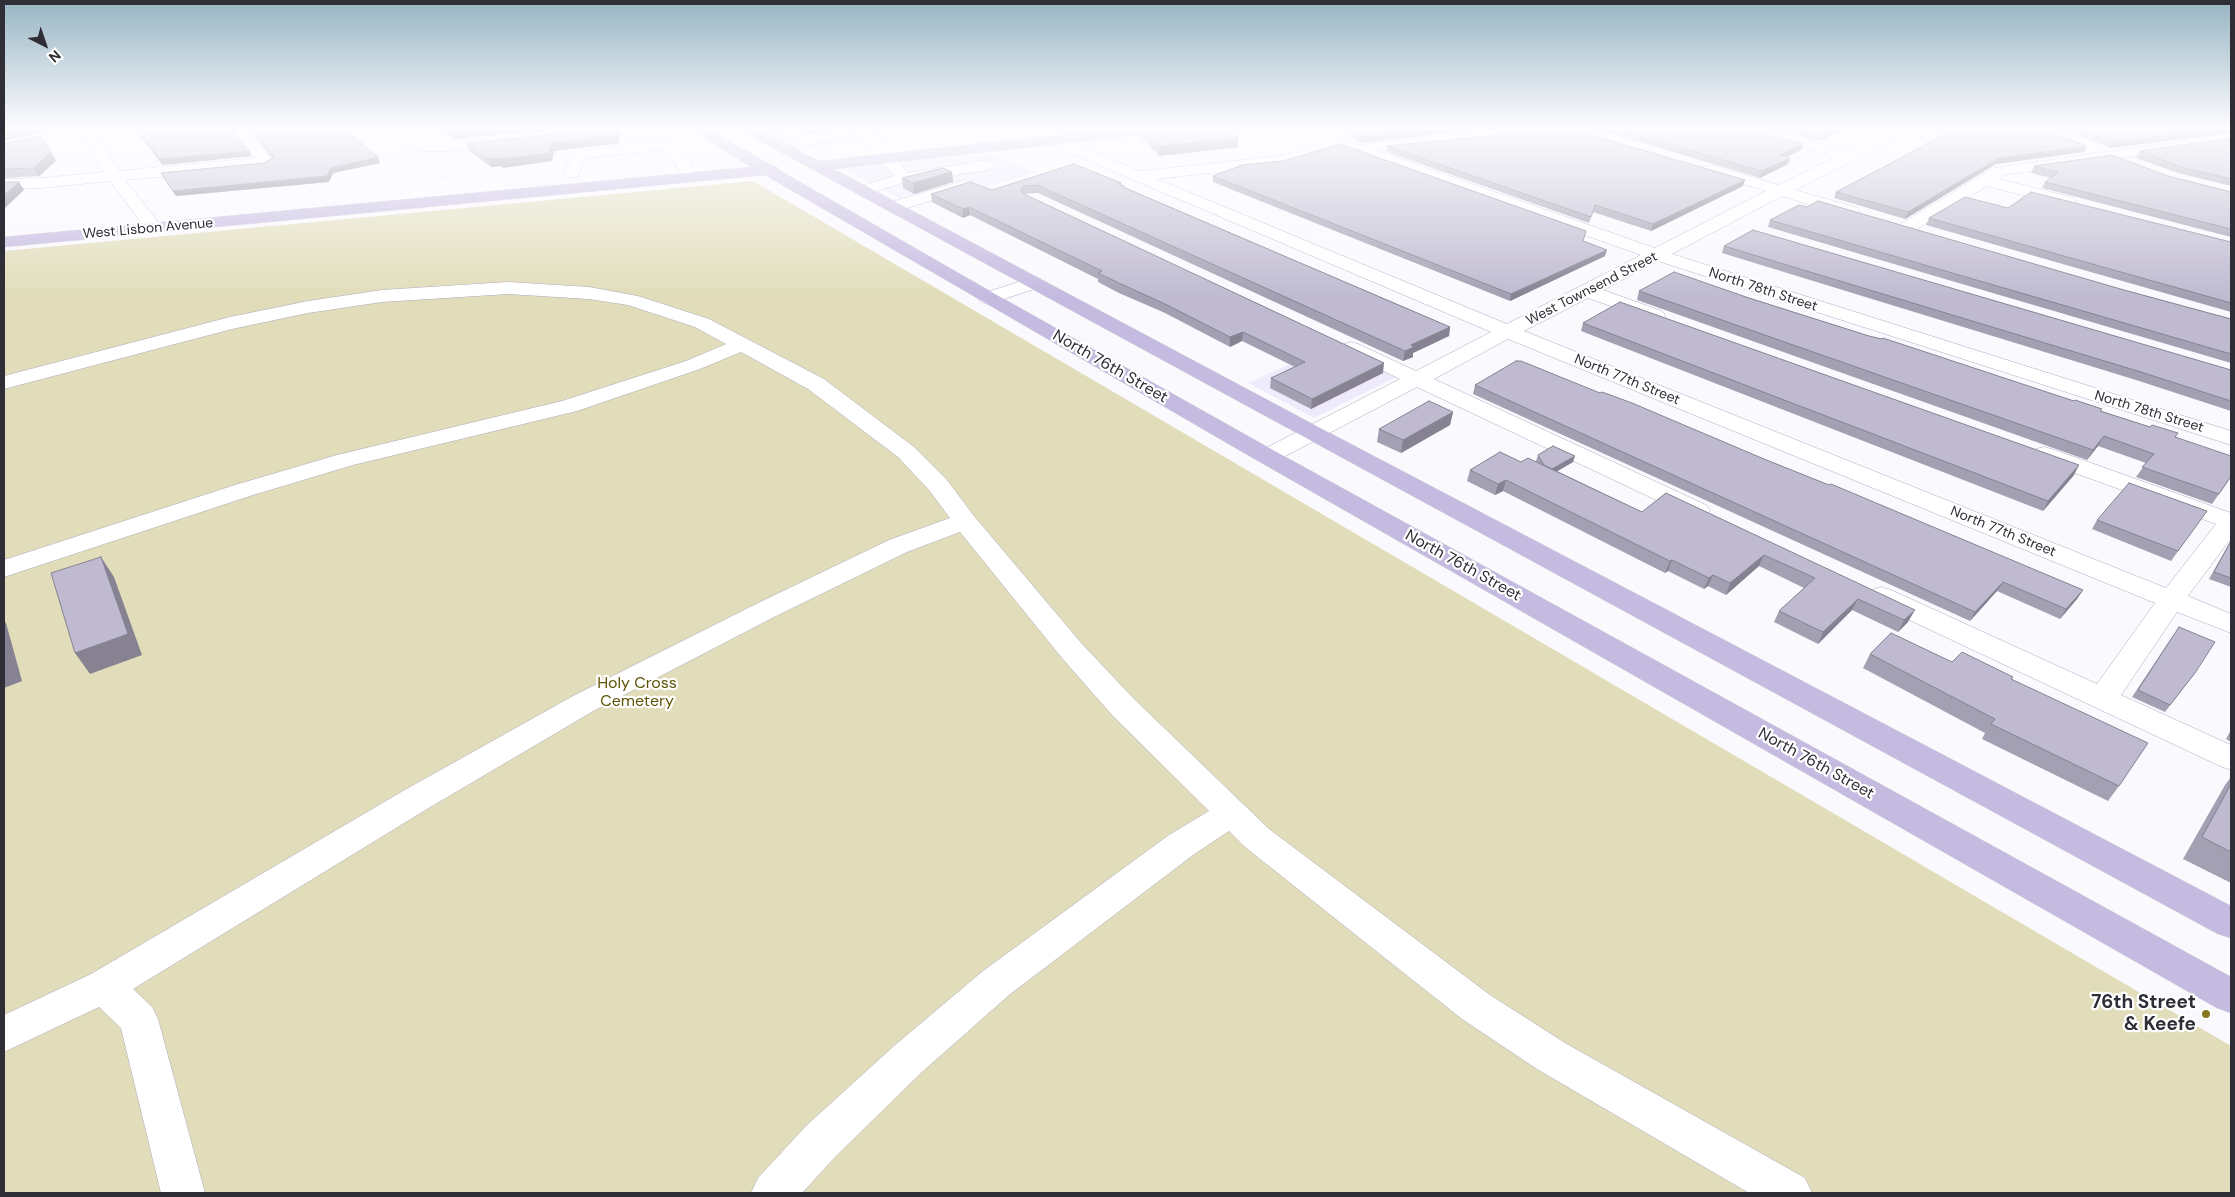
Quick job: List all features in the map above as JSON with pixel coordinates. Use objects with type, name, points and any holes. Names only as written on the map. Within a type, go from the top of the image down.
[{"type":"main road","name":"West Lisbon Avenue","points":[[4,227],[456,185]]},
{"type":"main road","name":"West Lisbon Avenue","points":[[4,242],[154,228],[557,185]]},
{"type":"main road","name":"North 76th Street","points":[[794,185],[988,298],[2231,996]]},
{"type":"main road","points":[[852,185],[1312,433],[2231,923]]},
{"type":"street","points":[[121,185],[154,228]]},
{"type":"street","points":[[862,190],[880,185]]},
{"type":"street","points":[[901,211],[978,187],[974,185]]},
{"type":"street","name":"North 77th Street","points":[[1157,185],[1508,332],[2231,624]]},
{"type":"street","name":"North 78th Street","points":[[1458,185],[1785,297],[2231,438]]},
{"type":"street","points":[[1763,185],[1870,217]]},
{"type":"street","name":"West Townsend Street","points":[[1268,456],[1418,380],[1791,185]]},
{"type":"street","points":[[1906,228],[1977,185]]},
{"type":"street","points":[[2003,185],[2080,205]]},
{"type":"street","points":[[1723,221],[1743,227]]},
{"type":"street","points":[[1888,223],[1924,234]]},
{"type":"street","points":[[988,298],[1034,283]]},
{"type":"street","points":[[4,383],[230,323],[317,305],[382,296],[508,288],[589,293],[631,300],[702,323],[816,384],[906,452],[938,485],[964,521],[1072,651],[1130,713],[1257,838],[1476,1007],[1551,1056],[1790,1193]]},
{"type":"street","points":[[1588,291],[1675,322]]},
{"type":"street","points":[[1328,338],[1714,518]]},
{"type":"street","points":[[4,569],[244,490],[345,460],[569,406],[684,368],[743,344]]},
{"type":"street","points":[[2027,448],[2231,521],[2171,600],[2102,699]]},
{"type":"street","points":[[4,1034],[104,986],[415,800],[584,703],[764,611],[898,546],[964,521]]},
{"type":"street","points":[[1858,585],[2231,758]]},
{"type":"street","points":[[773,1193],[821,1142],[893,1073],[996,983],[1181,845],[1232,814]]},
{"type":"street","points":[[104,986],[138,1019],[183,1193]]},
{"type":"shaded area","points":[[874,185],[993,185],[915,206]]},
{"type":"shaded area","points":[[1336,343],[1402,374],[1314,418],[1248,383]]},
{"type":"green space","name":"Holy Cross Cemetery","points":[[712,185],[760,185],[2231,1046],[2231,1193],[4,1193],[4,251]]},
{"type":"building","points":[[4,185],[16,185],[4,195]]},
{"type":"building","points":[[169,185],[236,185],[173,191]]},
{"type":"building","points":[[961,185],[978,185],[992,190],[1008,185],[1121,185],[1450,327],[1411,345],[1414,347],[1405,351],[1037,185],[1023,186],[1021,191],[1024,194],[1384,363],[1312,399],[1271,378],[1305,362],[1243,332],[1230,337],[1098,273],[1102,271],[969,207],[963,209],[931,194]]},
{"type":"building","points":[[1235,185],[1456,185],[1586,231],[1583,241],[1607,250],[1511,294]]},
{"type":"building","points":[[1499,185],[1735,185],[1653,224],[1595,205],[1591,217]]},
{"type":"building","points":[[1850,185],[1954,185],[1908,212],[1836,192]]},
{"type":"building","points":[[2056,185],[2203,185],[2231,192],[2231,229]]},
{"type":"building","points":[[2031,192],[2231,242],[2231,303],[1929,218],[1965,197],[2008,208]]},
{"type":"building","points":[[1818,201],[2124,290],[2231,319],[2231,354],[1770,220],[1799,205],[1807,207]]},
{"type":"building","points":[[1753,230],[2231,370],[2231,401],[1724,246]]},
{"type":"building","points":[[1674,272],[1749,298],[1869,336],[1883,338],[2075,400],[2102,409],[2100,411],[2150,427],[2152,425],[2178,433],[2175,437],[2231,456],[2231,476],[2219,494],[2142,467],[2154,454],[2104,436],[2093,450],[1639,291]]},
{"type":"building","points":[[1620,302],[2079,465],[2048,501],[1583,323]]},
{"type":"building","points":[[1516,361],[1521,361],[1600,393],[1602,392],[1632,403],[2083,590],[2066,609],[2003,582],[1975,612],[1475,385]]},
{"type":"building","points":[[1429,401],[1453,412],[1403,440],[1379,429]]},
{"type":"building","points":[[1553,446],[1575,456],[1552,469],[1544,465],[1538,455]]},
{"type":"building","points":[[1500,452],[1521,462],[1528,458],[1642,512],[1666,493],[1915,610],[1904,620],[1858,599],[1823,632],[1779,611],[1815,578],[1764,555],[1730,583],[1713,575],[1709,578],[1672,560],[1670,561],[1506,480],[1498,484],[1470,470]]},
{"type":"building","points":[[2129,483],[2207,511],[2178,551],[2097,520]]},
{"type":"building","points":[[2231,541],[2231,578],[2214,572]]},
{"type":"building","points":[[101,557],[128,634],[75,653],[51,573]]},
{"type":"building","points":[[2179,627],[2215,642],[2195,673],[2170,705],[2138,690]]},
{"type":"building","points":[[1891,633],[1952,662],[1962,652],[2013,677],[2011,679],[2148,743],[2119,786],[1991,724],[1995,719],[1870,654]]},
{"type":"building","points":[[2231,784],[2231,852],[2202,837]]},
{"type":"place","name":"76th Street & Keefe","points":[[2206,1014]]}]
